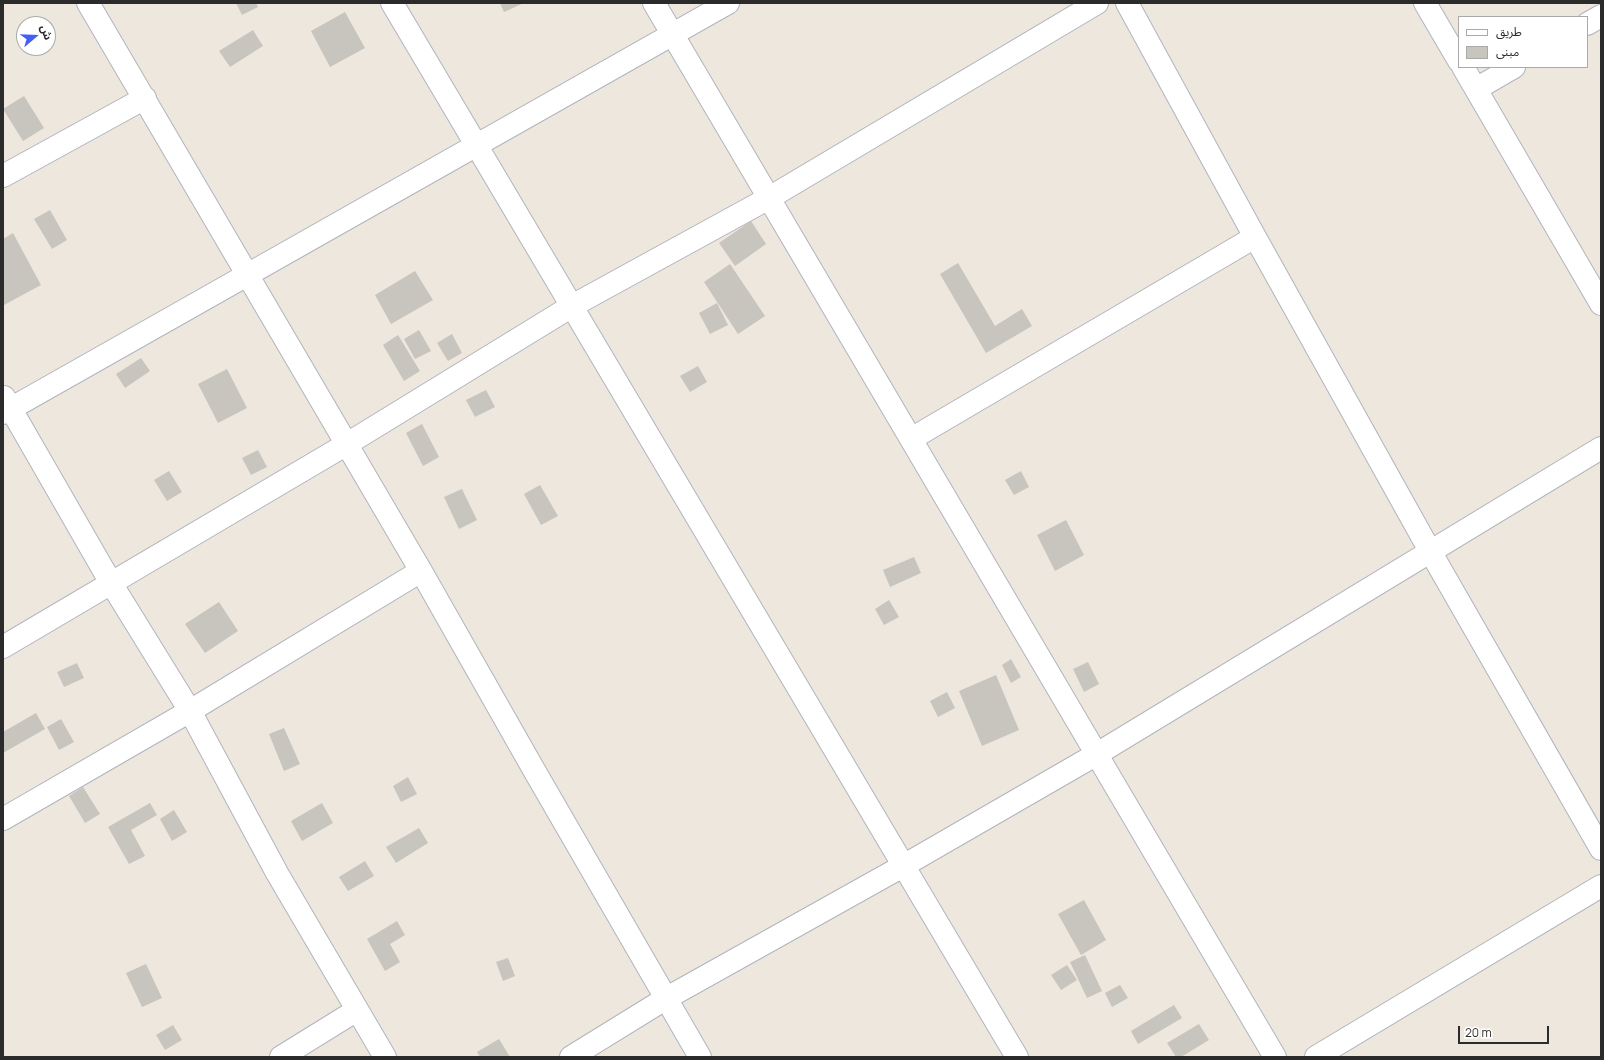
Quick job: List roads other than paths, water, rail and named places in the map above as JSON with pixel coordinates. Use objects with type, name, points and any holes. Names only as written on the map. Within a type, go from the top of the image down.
[{"type":"street","points":[[88,3],[421,571],[665,999],[700,1057]]},
{"type":"street","points":[[392,3],[1017,1057]]},
{"type":"street","points":[[654,3],[1275,1057]]},
{"type":"street","points":[[385,1057],[277,873],[190,711],[111,583],[6,406],[248,274],[728,3]]},
{"type":"street","points":[[3,647],[347,444],[572,306],[769,198],[1097,3]]},
{"type":"street","points":[[1127,3],[1430,551],[1601,849]]},
{"type":"street","points":[[1424,3],[1458,59]]},
{"type":"street","points":[[1588,23],[1601,16]]},
{"type":"street","points":[[1464,68],[1601,304]]},
{"type":"street","points":[[1476,90],[1512,68]]},
{"type":"street","points":[[3,176],[144,98]]},
{"type":"street","points":[[911,439],[1255,236]]},
{"type":"street","points":[[571,1057],[665,999],[903,866],[1096,754],[1601,448]]},
{"type":"street","points":[[3,819],[190,711],[421,571]]},
{"type":"street","points":[[1316,1057],[1601,886]]},
{"type":"street","points":[[280,1057],[357,1010]]}]
